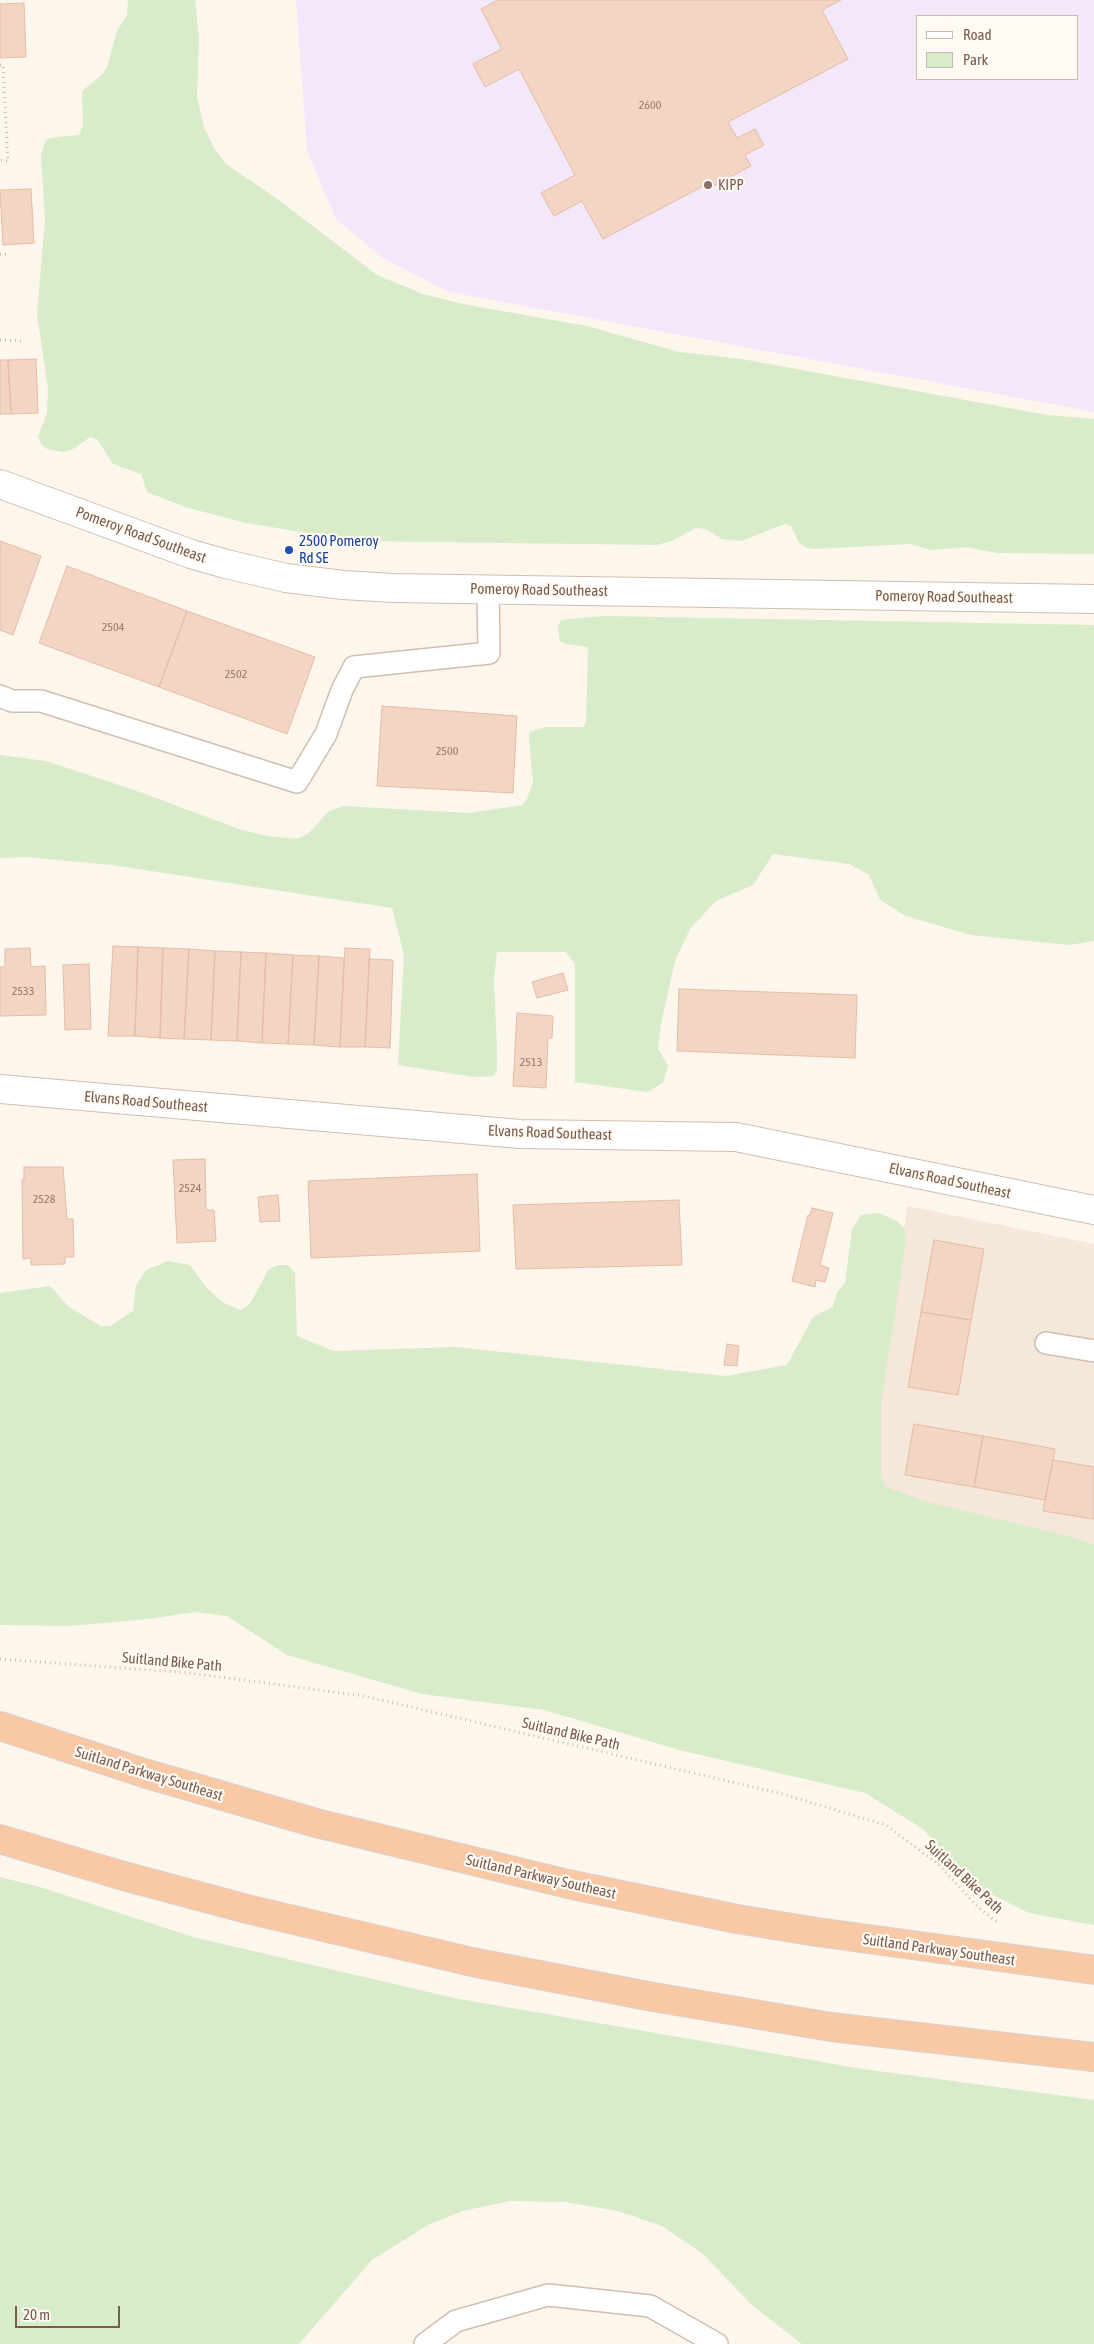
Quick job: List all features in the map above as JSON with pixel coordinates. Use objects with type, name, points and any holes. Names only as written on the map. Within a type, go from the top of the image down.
[{"type":"highway","name":"Suitland Parkway Southeast","points":[[0,1726],[144,1773],[279,1812],[414,1848],[568,1884],[737,1919],[817,1932],[1094,1970]]},
{"type":"highway","points":[[0,1839],[120,1875],[247,1909],[472,1962],[653,1997],[831,2026],[1094,2057]]},
{"type":"street","name":"Pomeroy Road Southeast","points":[[0,484],[191,554],[262,573],[344,585],[1094,599]]},
{"type":"street","name":"Elvans Road Southeast","points":[[0,1089],[520,1134],[736,1138],[1094,1210]]},
{"type":"lane","points":[[0,696],[12,701],[41,701],[297,782],[326,734],[342,690],[354,668],[489,653],[488,589]]},
{"type":"lane","points":[[1046,1343],[1094,1351]]},
{"type":"lane","points":[[424,2344],[456,2321],[548,2295],[650,2306],[717,2344]]},
{"type":"path","points":[[0,65],[4,65],[8,160],[0,160]]},
{"type":"path","points":[[0,254],[8,254]]},
{"type":"path","points":[[0,340],[24,341]]},
{"type":"path","name":"Suitland Bike Path","points":[[0,1659],[190,1673],[364,1696],[783,1794],[886,1825],[939,1865],[977,1906],[1004,1929]]},
{"type":"shaded area","name":"KIPP","points":[[296,0],[1094,0],[1094,412],[449,292],[381,257],[336,219],[307,151]]},
{"type":"shaded area","points":[[907,1206],[1094,1244],[1094,1554],[865,1511]]},
{"type":"green space","points":[[128,0],[195,0],[199,39],[197,97],[204,127],[214,148],[226,164],[276,198],[377,275],[423,294],[468,305],[587,326],[679,352],[742,359],[1047,415],[1094,419],[1094,554],[997,553],[966,547],[931,550],[911,544],[812,549],[799,543],[791,526],[785,524],[741,541],[722,539],[706,529],[696,528],[671,541],[657,545],[353,541],[242,522],[185,507],[147,492],[141,474],[113,464],[97,439],[90,437],[73,449],[63,452],[47,449],[41,444],[38,437],[47,413],[48,389],[37,314],[45,219],[41,156],[45,142],[49,138],[79,135],[83,125],[82,91],[102,75],[107,67],[117,31],[127,15]]},
{"type":"green space","points":[[605,616],[1094,625],[1094,941],[1069,945],[971,935],[906,916],[880,900],[869,875],[849,864],[773,854],[753,885],[716,901],[690,929],[675,961],[661,1024],[658,1048],[668,1066],[663,1083],[647,1092],[575,1082],[575,964],[566,952],[497,952],[494,979],[497,1070],[494,1076],[474,1077],[398,1065],[404,955],[392,908],[112,865],[26,857],[0,858],[0,755],[46,761],[134,790],[242,830],[267,836],[298,839],[309,833],[328,812],[343,806],[469,813],[522,805],[527,799],[533,783],[530,732],[545,727],[583,727],[586,722],[588,647],[565,644],[560,641],[558,626],[561,621],[567,619]]},
{"type":"green space","points":[[879,1213],[895,1220],[905,1228],[906,1242],[881,1404],[881,1474],[884,1486],[924,1501],[1072,1537],[1094,1545],[1094,1925],[1029,1913],[973,1885],[923,1829],[865,1793],[683,1751],[544,1710],[422,1694],[287,1655],[227,1616],[196,1612],[148,1619],[70,1626],[0,1625],[0,1293],[50,1286],[69,1307],[101,1326],[110,1326],[133,1311],[136,1286],[146,1270],[168,1261],[190,1265],[205,1286],[222,1302],[240,1310],[250,1304],[268,1270],[278,1265],[288,1265],[295,1273],[297,1336],[333,1351],[456,1347],[726,1376],[787,1365],[813,1317],[833,1307],[837,1292],[845,1283],[852,1229],[861,1215]]},
{"type":"green space","points":[[0,1877],[40,1887],[193,1937],[454,1998],[863,2069],[1094,2100],[1094,2344],[802,2344],[753,2306],[703,2254],[662,2226],[618,2211],[565,2202],[510,2201],[462,2211],[428,2225],[372,2260],[299,2344],[0,2344]]},
{"type":"building","points":[[498,0],[841,0],[822,10],[848,59],[728,122],[737,138],[755,129],[764,145],[745,155],[751,166],[713,186],[711,182],[603,239],[582,201],[554,216],[541,193],[575,175],[519,69],[485,87],[473,64],[502,49],[481,9]]},
{"type":"building","points":[[24,3],[26,57],[0,58],[0,4]]},
{"type":"building","points":[[31,189],[34,243],[3,245],[0,190]]},
{"type":"building","points":[[36,359],[38,413],[11,414],[8,360]]},
{"type":"building","points":[[0,360],[8,360],[11,414],[0,414]]},
{"type":"building","points":[[0,541],[41,556],[13,635],[0,630]]},
{"type":"building","points":[[67,566],[187,611],[159,687],[39,643]]},
{"type":"building","points":[[187,611],[315,657],[287,734],[159,687]]},
{"type":"building","points":[[382,706],[517,716],[513,793],[377,786]]},
{"type":"building","points":[[113,946],[138,947],[135,1036],[108,1036]]},
{"type":"building","points":[[138,947],[163,948],[160,1038],[135,1036]]},
{"type":"building","points":[[30,948],[31,967],[45,966],[46,1015],[0,1016],[0,967],[5,967],[5,949]]},
{"type":"building","points":[[163,948],[189,949],[184,1039],[160,1038]]},
{"type":"building","points":[[345,948],[370,949],[365,1047],[340,1047]]},
{"type":"building","points":[[189,949],[215,951],[211,1040],[184,1039]]},
{"type":"building","points":[[215,951],[241,952],[237,1041],[211,1040]]},
{"type":"building","points":[[241,952],[266,953],[262,1043],[237,1041]]},
{"type":"building","points":[[266,953],[293,955],[288,1044],[262,1043]]},
{"type":"building","points":[[293,955],[319,956],[314,1045],[288,1044]]},
{"type":"building","points":[[319,956],[344,958],[340,1047],[314,1045]]},
{"type":"building","points":[[369,959],[393,960],[390,1048],[365,1047]]},
{"type":"building","points":[[89,964],[91,1029],[65,1030],[63,965]]},
{"type":"building","points":[[563,973],[568,990],[537,998],[532,982]]},
{"type":"building","points":[[679,989],[857,995],[855,1058],[677,1051]]},
{"type":"building","points":[[517,1013],[553,1016],[552,1038],[548,1038],[546,1088],[513,1086]]},
{"type":"building","points":[[205,1159],[206,1210],[214,1210],[216,1241],[177,1243],[173,1160]]},
{"type":"building","points":[[24,1167],[63,1167],[67,1219],[73,1219],[74,1257],[65,1257],[65,1264],[31,1265],[31,1258],[23,1259],[22,1180],[24,1179]]},
{"type":"building","points":[[477,1174],[480,1251],[311,1258],[308,1181]]},
{"type":"building","points":[[278,1195],[280,1221],[260,1222],[258,1197]]},
{"type":"building","points":[[679,1200],[682,1265],[516,1269],[513,1205]]},
{"type":"building","points":[[812,1208],[833,1213],[820,1265],[829,1268],[825,1282],[816,1280],[815,1287],[792,1281],[808,1215],[810,1216]]},
{"type":"building","points":[[934,1240],[984,1249],[971,1320],[921,1312]]},
{"type":"building","points":[[921,1312],[971,1320],[958,1395],[908,1387]]},
{"type":"building","points":[[727,1344],[739,1346],[737,1366],[724,1365]]},
{"type":"building","points":[[914,1424],[983,1436],[974,1487],[905,1475]]},
{"type":"building","points":[[983,1436],[1055,1449],[1045,1500],[974,1487]]},
{"type":"building","points":[[1053,1460],[1094,1467],[1094,1519],[1043,1511]]},
{"type":"place","name":"KIPP","points":[[708,185]]},
{"type":"place","name":"2500 Pomeroy Rd SE","points":[[289,550]]}]
